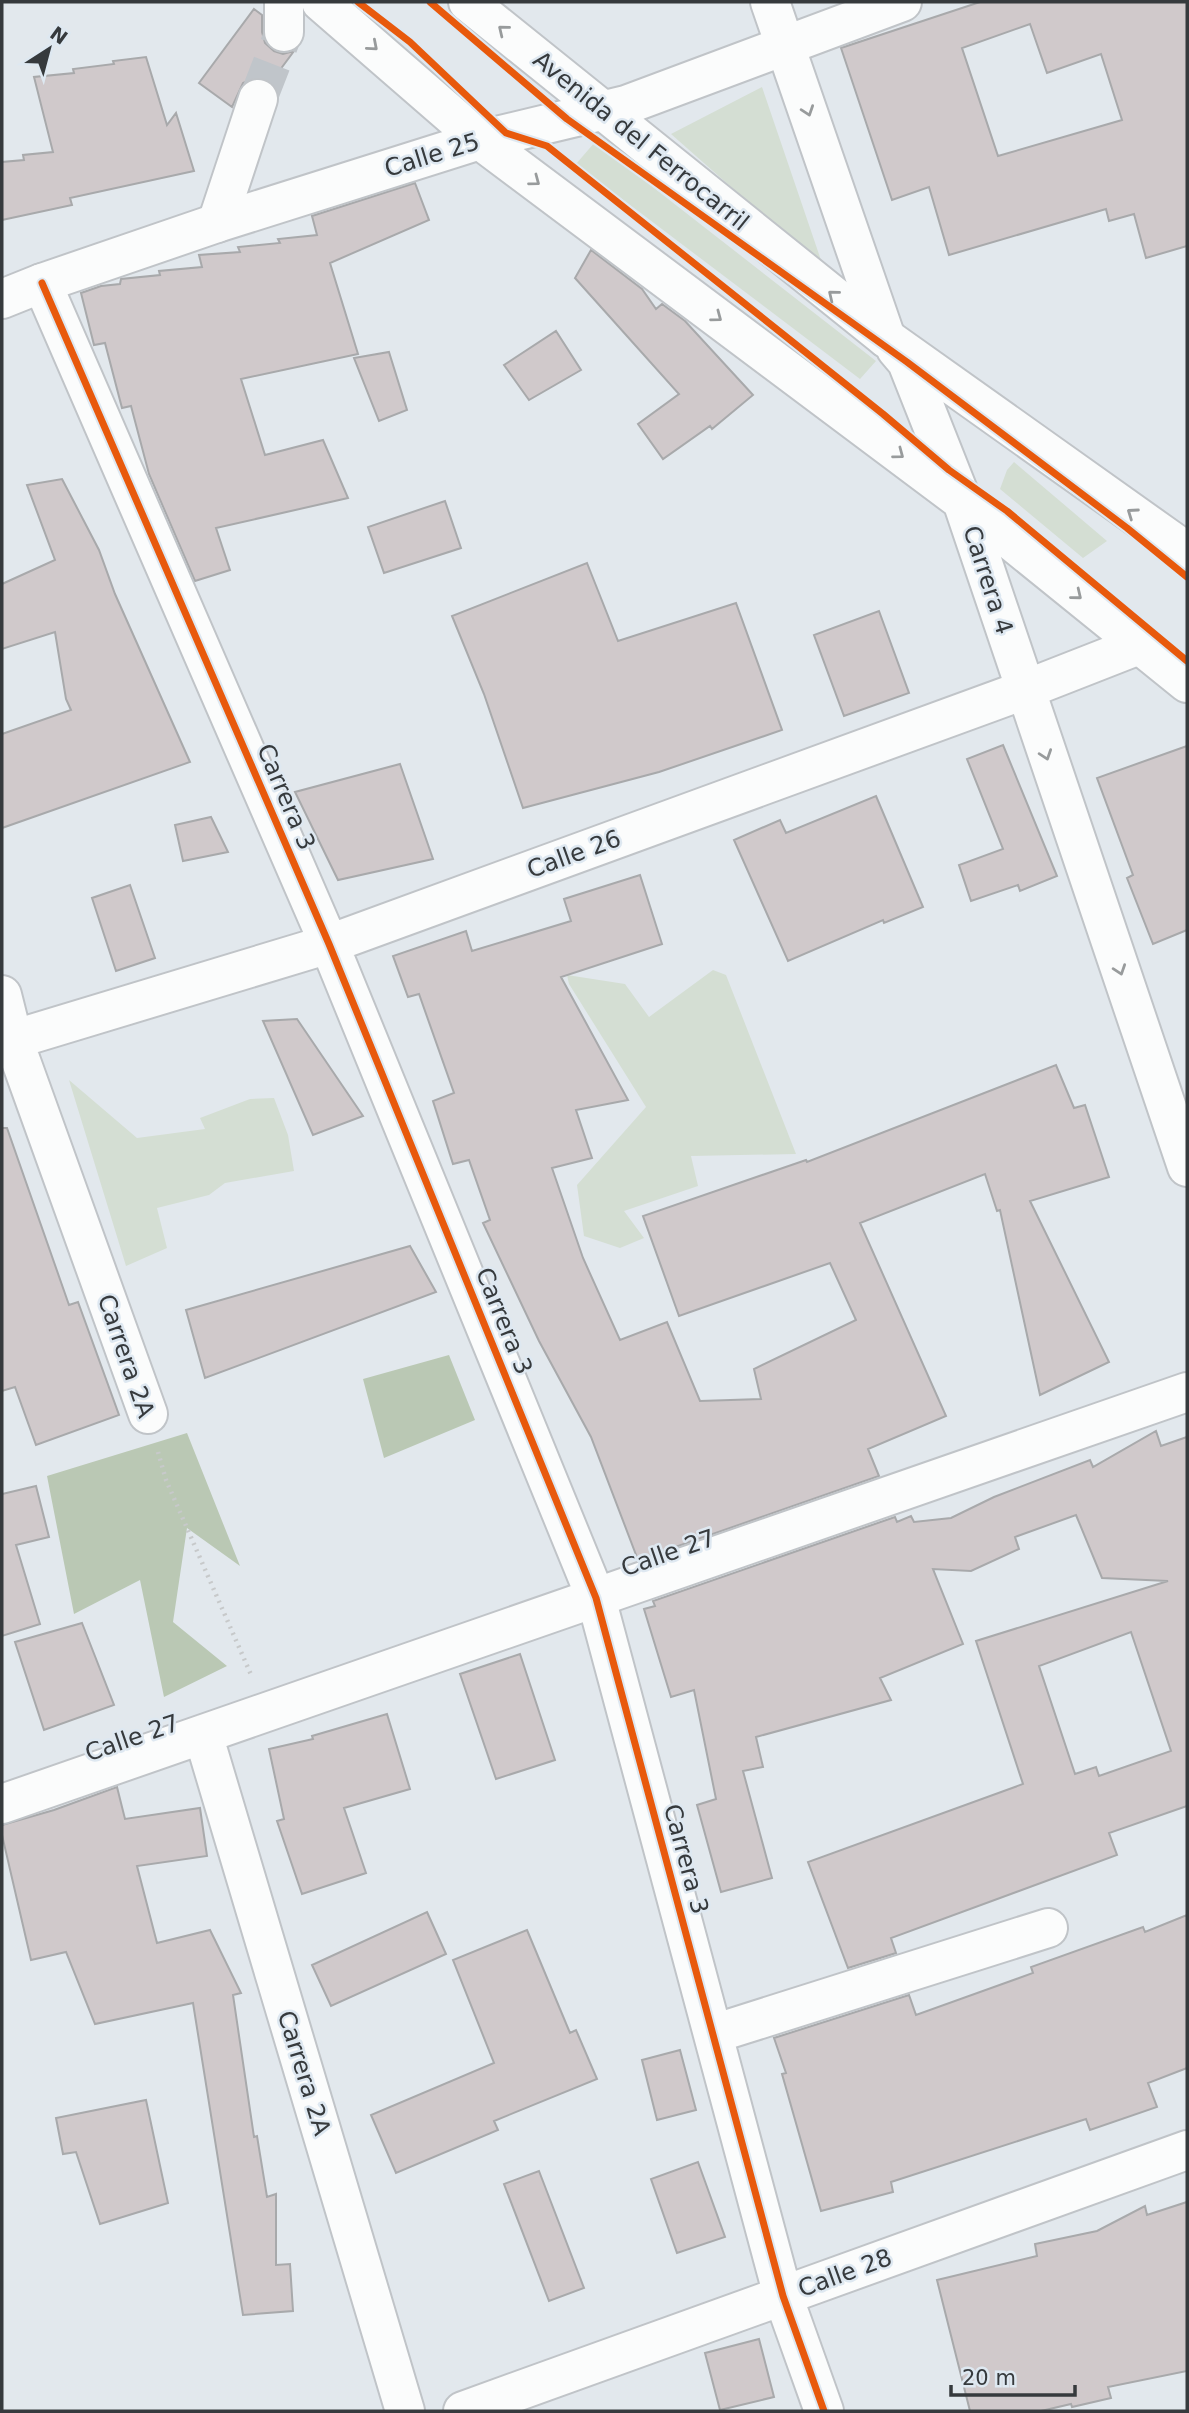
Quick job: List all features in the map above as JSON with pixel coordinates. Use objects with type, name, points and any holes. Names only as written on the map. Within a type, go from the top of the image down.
[{"type":"street","points":[[321,2],[480,140],[962,501],[1187,683]]},
{"type":"street","name":"Avenida del Ferrocarril","points":[[468,2],[886,338],[1187,552]]},
{"type":"street","name":"Carrera 4","points":[[770,2],[886,338],[907,362],[962,501],[1187,1167]]},
{"type":"street","name":"Calle 25","points":[[2,299],[218,223],[480,140],[626,105],[902,2]]},
{"type":"street","points":[[218,223],[258,99]]},
{"type":"street","name":"Carrera 3","points":[[42,283],[329,944],[596,1598],[783,2296],[824,2411]]},
{"type":"street","name":"Calle 26","points":[[8,1041],[329,944],[1024,690],[1139,645]]},
{"type":"street","name":"Carrera 2A","points":[[2,995],[8,1041],[148,1414]]},
{"type":"street","name":"Calle 27","points":[[2,1804],[1187,1392]]},
{"type":"street","name":"Carrera 2A","points":[[203,1734],[405,2411]]},
{"type":"street","points":[[713,2034],[1048,1928]]},
{"type":"street","name":"Calle 28","points":[[463,2411],[1187,2150]]},
{"type":"shaded area","points":[[762,87],[824,269],[671,134]]},
{"type":"shaded area","points":[[595,142],[876,361],[860,379],[576,164]]},
{"type":"shaded area","points":[[1014,462],[1107,541],[1083,558],[1000,489],[1007,470]]},
{"type":"shaded area","points":[[713,970],[726,975],[796,1154],[691,1156],[698,1186],[624,1211],[644,1238],[620,1248],[584,1236],[577,1185],[646,1107],[569,984],[567,975],[625,984],[649,1017]]},
{"type":"shaded area","points":[[69,1080],[137,1138],[205,1129],[200,1118],[250,1099],[274,1098],[288,1135],[294,1171],[225,1183],[209,1195],[157,1208],[167,1248],[126,1266]]},
{"type":"green space","points":[[449,1355],[475,1420],[384,1458],[363,1379]]},
{"type":"green space","points":[[187,1433],[240,1566],[187,1528],[173,1622],[227,1666],[164,1697],[140,1580],[74,1614],[47,1476]]},
{"type":"building","points":[[980,2],[1187,2],[1187,246],[1146,258],[1134,214],[1109,221],[1106,209],[949,255],[929,187],[892,200],[841,48]],"holes":[[[1030,24],[1047,73],[1101,54],[1122,120],[998,156],[962,48]]]},
{"type":"building","points":[[254,9],[262,15],[265,43],[274,51],[283,54],[294,51],[271,82],[264,78],[254,78],[243,83],[232,107],[199,83]]},
{"type":"building","points":[[146,57],[167,125],[176,113],[194,171],[70,198],[72,205],[2,220],[2,162],[24,160],[23,155],[53,152],[34,77],[74,73],[73,69]]},
{"type":"building","points":[[415,183],[429,220],[330,263],[358,354],[241,379],[265,455],[323,440],[348,498],[216,528],[230,570],[195,581],[149,474],[131,406],[122,408],[105,343],[94,345],[81,293],[101,286],[120,284],[121,279],[160,275],[159,271],[202,267],[199,255],[240,252],[238,247],[280,243],[278,239],[317,235],[312,216]]},
{"type":"building","points":[[591,250],[642,289],[656,309],[662,304],[685,321],[753,395],[712,429],[710,426],[663,459],[638,424],[679,394],[575,278]]},
{"type":"building","points":[[556,331],[581,370],[529,400],[504,365]]},
{"type":"building","points":[[389,352],[407,410],[379,421],[354,358]]},
{"type":"building","points":[[62,479],[99,550],[115,594],[190,762],[2,828],[2,734],[71,710],[66,699],[55,632],[2,649],[2,584],[55,560],[27,485]]},
{"type":"building","points":[[445,501],[461,548],[384,573],[368,527]]},
{"type":"building","points":[[587,563],[618,641],[736,603],[782,730],[659,772],[523,808],[484,694],[452,616]]},
{"type":"building","points":[[879,611],[909,693],[844,716],[814,635]]},
{"type":"building","points":[[1003,745],[1057,876],[1020,891],[1018,885],[971,901],[959,865],[1003,849],[967,759]]},
{"type":"building","points":[[1187,746],[1187,930],[1153,944],[1127,878],[1133,875],[1097,778]]},
{"type":"building","points":[[400,764],[433,859],[338,880],[295,792]]},
{"type":"building","points":[[876,796],[923,907],[884,923],[883,920],[788,961],[734,840],[780,820],[786,833]]},
{"type":"building","points":[[211,817],[228,852],[183,861],[175,825]]},
{"type":"building","points":[[640,875],[662,944],[561,977],[628,1100],[576,1110],[592,1158],[552,1168],[583,1258],[620,1340],[667,1322],[700,1401],[761,1399],[754,1369],[856,1320],[830,1263],[679,1316],[643,1216],[806,1160],[807,1162],[1056,1065],[1074,1108],[1085,1105],[1109,1177],[1030,1201],[1109,1362],[1040,1395],[1000,1210],[997,1211],[985,1174],[860,1223],[946,1416],[868,1449],[879,1476],[638,1560],[591,1437],[539,1341],[483,1223],[490,1220],[469,1160],[453,1164],[433,1101],[454,1093],[419,994],[408,997],[393,956],[466,931],[472,951],[571,921],[564,899]]},
{"type":"building","points":[[130,885],[155,958],[116,971],[92,898]]},
{"type":"building","points":[[297,1019],[363,1116],[313,1135],[263,1021]]},
{"type":"building","points":[[2,1128],[7,1128],[69,1305],[78,1302],[119,1415],[36,1445],[15,1387],[2,1391]]},
{"type":"building","points":[[410,1246],[436,1292],[205,1378],[186,1310]]},
{"type":"building","points":[[1156,1431],[1161,1446],[1187,1437],[1187,1806],[1109,1833],[1117,1855],[891,1938],[896,1953],[848,1968],[808,1862],[1023,1784],[976,1641],[1168,1581],[1102,1578],[1076,1515],[1015,1537],[1019,1549],[971,1571],[933,1569],[963,1644],[880,1678],[891,1700],[756,1737],[763,1767],[743,1771],[772,1878],[721,1892],[697,1805],[716,1799],[694,1690],[671,1697],[644,1609],[655,1606],[653,1601],[895,1517],[897,1522],[911,1516],[914,1522],[951,1518],[994,1497],[1090,1460],[1093,1467]],"holes":[[[1131,1632],[1171,1751],[1099,1776],[1096,1767],[1075,1774],[1039,1666]]]},
{"type":"building","points":[[36,1486],[49,1537],[16,1545],[40,1624],[2,1636],[2,1494]]},
{"type":"building","points":[[82,1623],[114,1705],[44,1730],[15,1642]]},
{"type":"building","points":[[520,1654],[555,1760],[496,1779],[460,1674]]},
{"type":"building","points":[[387,1714],[410,1789],[344,1808],[366,1873],[302,1894],[277,1821],[284,1819],[269,1749],[313,1739],[312,1736]]},
{"type":"building","points":[[117,1787],[125,1819],[200,1808],[207,1856],[137,1866],[157,1943],[210,1930],[241,1993],[233,1995],[254,2137],[257,2136],[267,2197],[276,2194],[276,2265],[290,2264],[293,2311],[243,2315],[193,2003],[95,2024],[66,1952],[31,1960],[2,1835],[2,1825]]},
{"type":"building","points":[[427,1912],[446,1954],[331,2006],[312,1965]]},
{"type":"building","points":[[1187,1915],[1187,2068],[1148,2083],[1157,2107],[1090,2130],[1086,2119],[891,2182],[893,2192],[821,2211],[782,2074],[786,2073],[774,2038],[909,1995],[916,2015],[1033,1973],[1031,1967],[1143,1927],[1145,1932]]},
{"type":"building","points":[[527,1930],[570,2033],[576,2030],[597,2079],[494,2121],[498,2130],[396,2173],[371,2115],[494,2063],[453,1960]]},
{"type":"building","points":[[680,2050],[696,2110],[657,2120],[642,2060]]},
{"type":"building","points":[[146,2100],[168,2203],[100,2224],[76,2152],[63,2154],[56,2118]]},
{"type":"building","points":[[698,2162],[725,2237],[677,2253],[651,2179]]},
{"type":"building","points":[[539,2171],[584,2288],[549,2301],[504,2184]]},
{"type":"building","points":[[1187,2202],[1187,2371],[1108,2387],[1111,2398],[1072,2407],[1071,2404],[1041,2411],[970,2411],[937,2280],[1037,2256],[1035,2244],[1097,2231],[1145,2206],[1147,2215]]},
{"type":"building","points":[[759,2339],[774,2397],[720,2410],[705,2353]]},
{"type":"tunnel","points":[[258,99],[284,32]]},
{"type":"cycle path","points":[[358,2],[410,42],[506,133],[547,146],[883,414],[949,470],[1007,511],[1187,661]]},
{"type":"cycle path","points":[[430,2],[567,119],[907,362],[1127,528],[1187,577]]},
{"type":"cycle path","points":[[42,283],[329,944],[596,1598],[783,2296],[824,2411]]}]
